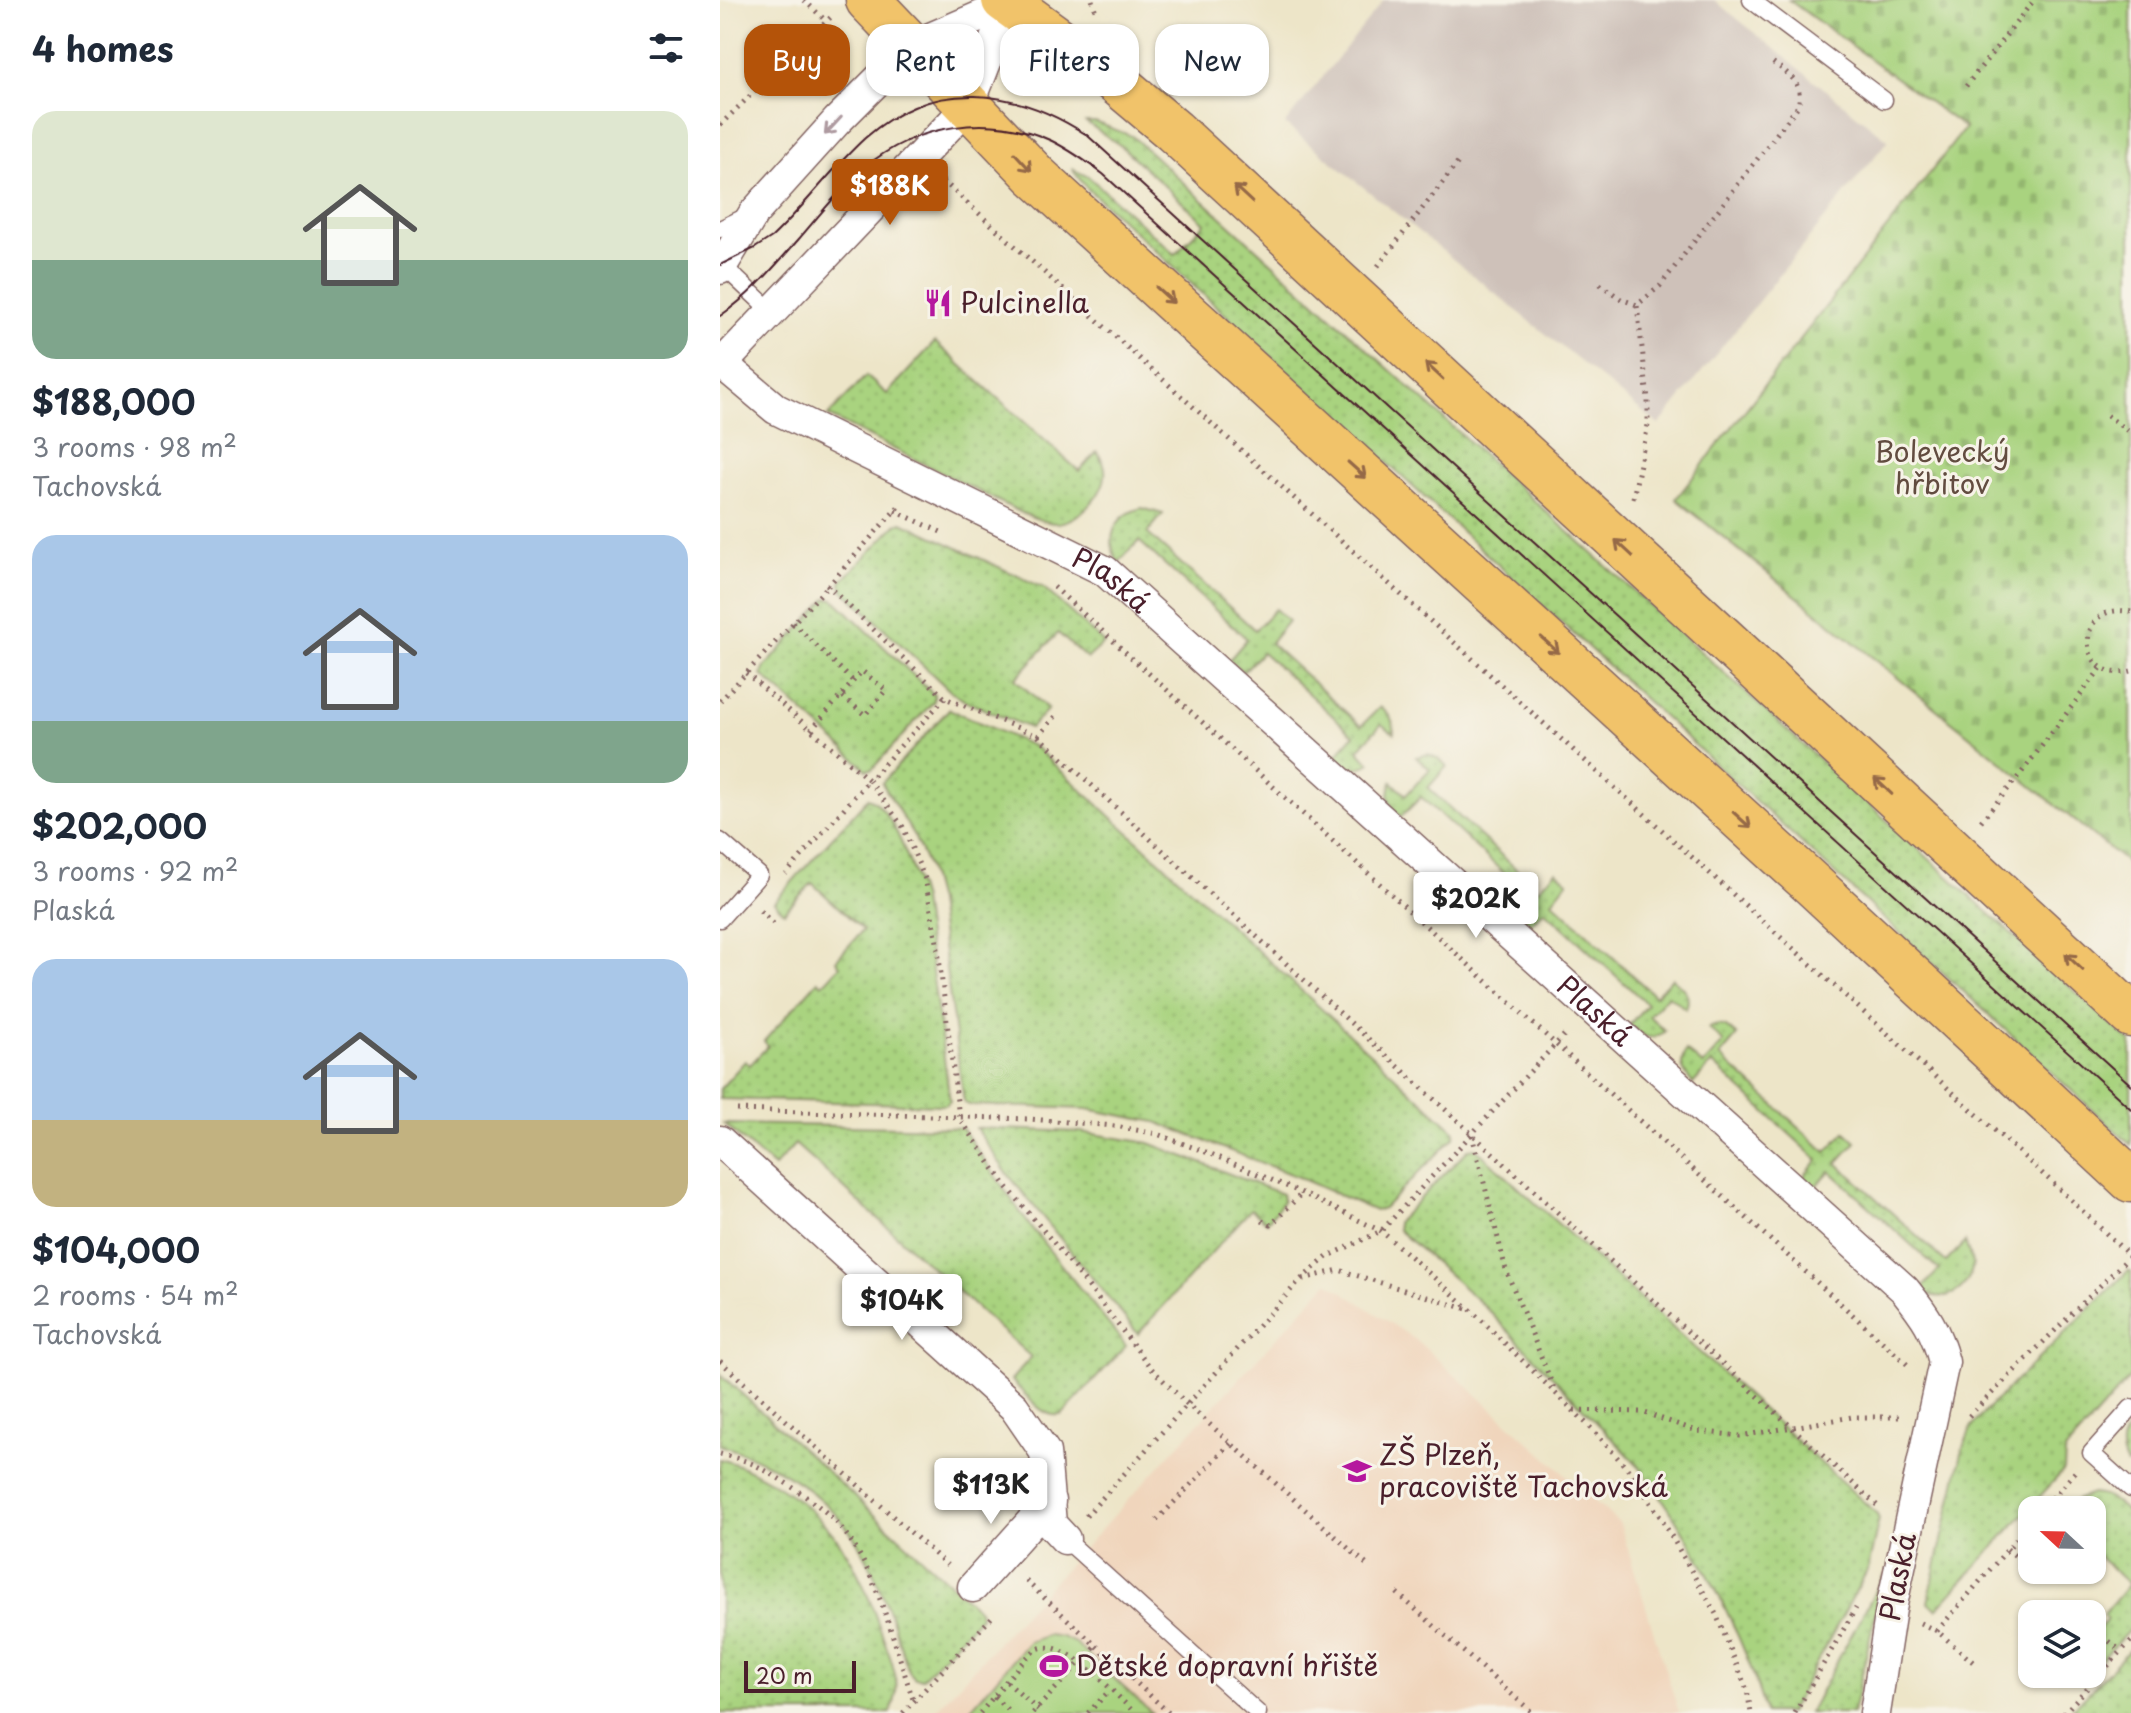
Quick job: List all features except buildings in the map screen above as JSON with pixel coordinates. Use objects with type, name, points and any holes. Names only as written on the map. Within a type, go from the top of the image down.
[{"type":"main road","points":[[1008,1],[1110,77],[1174,131],[2131,1015]]},
{"type":"main road","points":[[852,6],[879,24]]},
{"type":"main road","points":[[960,96],[1035,175],[1078,215],[1813,885],[2131,1180]]},
{"type":"street","points":[[959,24],[1008,1]]},
{"type":"street","points":[[720,364],[969,105],[1008,1]]},
{"type":"street","points":[[721,265],[754,213],[866,92]]},
{"type":"street","name":"Plaská","points":[[720,364],[776,409],[1105,571],[1905,1290],[1930,1322],[1944,1362],[1891,1609],[1875,1713]]},
{"type":"street","points":[[720,1141],[1014,1407],[1045,1452],[1051,1524],[1065,1539]]},
{"type":"street","points":[[973,1587],[1050,1501]]},
{"type":"lane","points":[[1751,0],[1884,100]]},
{"type":"lane","points":[[720,229],[754,213]]},
{"type":"lane","points":[[721,265],[772,312]]},
{"type":"lane","points":[[720,841],[759,875],[720,919]]},
{"type":"lane","points":[[2131,1408],[2091,1453],[2131,1489]]},
{"type":"lane","points":[[1065,1539],[1258,1713]]},
{"type":"path","points":[[804,0],[827,22]]},
{"type":"path","points":[[1966,86],[2034,0]]},
{"type":"path","points":[[720,125],[827,22],[852,6]]},
{"type":"path","points":[[1637,305],[1660,286],[1798,106],[1800,89],[1772,62]]},
{"type":"path","points":[[1377,267],[1460,160]]},
{"type":"path","points":[[945,183],[2131,1257],[1969,1417]]},
{"type":"path","points":[[1600,284],[1621,299],[1637,305]]},
{"type":"path","points":[[1632,503],[1648,425],[1637,305]]},
{"type":"path","points":[[2107,415],[2131,434]]},
{"type":"path","points":[[720,701],[920,482]]},
{"type":"path","points":[[895,511],[949,536]]},
{"type":"path","points":[[1045,579],[1911,1368],[1910,1380]]},
{"type":"path","points":[[828,586],[945,698],[1038,736],[1888,1515],[1910,1521]]},
{"type":"path","points":[[2131,612],[2108,612],[2091,627],[2088,650],[2101,668],[2121,673],[2131,671]]},
{"type":"path","points":[[793,623],[853,681]]},
{"type":"path","points":[[1981,821],[2101,668]]},
{"type":"path","points":[[811,730],[841,695],[853,681],[862,671],[886,690],[865,715],[841,695]]},
{"type":"path","points":[[746,673],[869,780],[903,827],[925,879],[939,955],[959,1117],[1004,1183],[1068,1260],[1126,1338],[1187,1404],[1366,1564]]},
{"type":"path","points":[[756,908],[945,698]]},
{"type":"path","points":[[1038,736],[1056,716]]},
{"type":"path","points":[[741,895],[774,924]]},
{"type":"path","points":[[1017,1591],[1300,1280],[1327,1257],[1381,1231],[1591,1007]]},
{"type":"path","points":[[727,1110],[959,1117],[1115,1126],[1157,1134],[1302,1193],[1381,1231],[1471,1310],[1573,1410],[1631,1473],[1661,1518],[1716,1614],[1747,1690],[1751,1713]]},
{"type":"path","points":[[1472,1134],[1506,1270],[1557,1395]]},
{"type":"path","points":[[1262,1221],[1271,1225],[1302,1193]]},
{"type":"path","points":[[1300,1280],[1339,1270],[1471,1310]]},
{"type":"path","points":[[720,1361],[998,1611],[903,1713]]},
{"type":"path","points":[[1573,1410],[1642,1412],[1697,1431],[1740,1436],[1852,1417],[1908,1417]]},
{"type":"path","points":[[1157,1520],[1231,1443]]},
{"type":"path","points":[[2054,1496],[2091,1453]]},
{"type":"path","points":[[720,1454],[754,1464],[835,1521],[857,1552],[876,1591],[914,1702]]},
{"type":"path","points":[[1973,1662],[1937,1631],[2018,1537]]},
{"type":"path","points":[[2007,1549],[2018,1558]]},
{"type":"path","points":[[1026,1581],[1169,1713]]},
{"type":"path","points":[[1397,1593],[1533,1713]]},
{"type":"path","points":[[1795,1713],[1859,1602]]},
{"type":"path","points":[[2106,1638],[2121,1651]]},
{"type":"path","points":[[2064,1713],[2131,1641]]},
{"type":"path","points":[[1007,1682],[1037,1712],[1096,1645]]},
{"type":"path","points":[[980,1713],[1034,1651],[1041,1648],[1059,1648],[1069,1652],[1130,1711]]},
{"type":"path","points":[[1088,1713],[1110,1690]]},
{"type":"path","points":[[994,1697],[1011,1713]]},
{"type":"shaded area","points":[[1384,0],[1714,0],[1888,140],[1659,425],[1285,124]]},
{"type":"shaded area","name":"ZŠ Plzeň, pracoviště Tachovská","points":[[1328,1282],[1416,1340],[1620,1524],[1679,1713],[933,1713]]},
{"type":"green space","name":"Bolevecký hřbitov","points":[[1789,0],[2131,0],[2131,866],[1676,499],[1965,128]]},
{"type":"green space","points":[[1086,122],[1095,122],[1132,136],[2131,1042],[2131,1145],[1085,186],[1072,169],[1089,177],[1175,254],[1205,223],[1121,146]]},
{"type":"green space","points":[[935,342],[1079,471],[1097,452],[1104,465],[1105,478],[1090,505],[1065,521],[1052,523],[1040,520],[828,416],[866,376],[887,394]]},
{"type":"green space","points":[[1142,508],[1163,514],[1147,533],[1255,630],[1275,609],[1288,621],[1270,643],[1361,726],[1380,707],[1386,713],[1392,721],[1394,733],[1381,724],[1358,750],[1370,763],[1352,768],[1335,757],[1354,735],[1262,652],[1243,672],[1229,660],[1247,639],[1139,541],[1118,563],[1112,545],[1115,529],[1125,516]]},
{"type":"green space","points":[[902,522],[1044,588],[1104,643],[1087,659],[1058,633],[1015,679],[1048,709],[1030,728],[965,701],[948,689],[842,589],[841,582]]},
{"type":"green space","points":[[827,598],[834,599],[934,695],[934,701],[872,769],[867,770],[762,675],[764,668]]},
{"type":"green space","points":[[949,709],[1035,747],[1455,1131],[1454,1137],[1384,1208],[1375,1211],[1298,1177],[1156,1122],[1087,1109],[969,1105],[964,1102],[937,902],[928,867],[914,836],[882,783]]},
{"type":"green space","points":[[1428,754],[1447,766],[1428,788],[1538,889],[1556,871],[1568,881],[1552,901],[1655,996],[1672,978],[1683,988],[1688,999],[1686,1009],[1668,995],[1649,1016],[1665,1031],[1655,1037],[1646,1037],[1629,1025],[1647,1004],[1544,910],[1525,929],[1512,917],[1530,897],[1421,797],[1401,817],[1397,813],[1389,797],[1392,782],[1406,795],[1430,769],[1416,757]]},
{"type":"green space","points":[[868,798],[877,803],[894,827],[922,900],[950,1101],[945,1105],[720,1099],[720,1089],[745,1061],[750,1065],[768,1046],[764,1041],[818,981],[822,985],[840,966],[836,960],[863,930],[812,883],[784,912],[774,902]]},
{"type":"green space","points":[[1718,1025],[1737,1036],[1720,1056],[1826,1152],[1845,1132],[1856,1142],[1837,1163],[1946,1262],[1965,1242],[1973,1265],[1966,1283],[1960,1289],[1946,1296],[1919,1291],[1939,1270],[1830,1171],[1811,1191],[1800,1181],[1818,1160],[1712,1063],[1693,1084],[1683,1068],[1682,1060],[1686,1051],[1703,1065],[1724,1042],[1708,1028]]},
{"type":"green space","points":[[724,1124],[962,1128],[1030,1226],[1126,1346],[1063,1414],[1049,1414],[1011,1380],[1031,1357],[795,1144],[774,1167]]},
{"type":"green space","points":[[976,1128],[1081,1132],[1149,1143],[1282,1194],[1283,1201],[1267,1222],[1251,1209],[1138,1334],[1006,1172]]},
{"type":"green space","points":[[1475,1148],[1876,1513],[1879,1519],[1868,1569],[1789,1713],[1765,1713],[1744,1650],[1713,1585],[1678,1523],[1640,1467],[1481,1303],[1398,1230],[1397,1222],[1469,1149]]},
{"type":"green space","points":[[2131,1271],[2131,1376],[2065,1451],[2064,1470],[2040,1496],[2018,1496],[2018,1520],[1937,1609],[1928,1602],[1963,1448],[1972,1426]]},
{"type":"green space","points":[[720,1374],[979,1610],[980,1616],[923,1678],[915,1678],[909,1672],[876,1579],[850,1531],[801,1484],[762,1461],[720,1445]]},
{"type":"green space","points":[[2131,1425],[2131,1461],[2127,1465],[2122,1444]]},
{"type":"green space","points":[[720,1459],[759,1475],[802,1503],[834,1535],[846,1552],[866,1591],[893,1665],[896,1693],[890,1713],[720,1713]]},
{"type":"green space","points":[[2106,1497],[2131,1516],[2131,1628],[2106,1655],[2106,1611],[2129,1584],[2106,1563]]},
{"type":"green space","points":[[1884,1575],[1853,1713],[1809,1713]]},
{"type":"green space","name":"Dětské dopravní hřiště","points":[[1048,1635],[1075,1643],[1152,1713],[967,1713],[1028,1642]]},
{"type":"green space","points":[[2131,1648],[2131,1713],[2069,1713],[2093,1688],[2106,1688],[2106,1674]]},
{"type":"tram line","points":[[720,265],[772,237],[865,138],[891,118],[919,105],[947,98],[975,96],[1003,99],[1060,119],[1087,135],[2131,1085]]},
{"type":"tram line","points":[[720,316],[762,280],[855,176],[884,153],[930,132],[979,125],[1028,132],[1052,141],[1103,174],[2131,1109]]},
{"type":"place","name":"Pulcinella","points":[[938,303]]},
{"type":"place","name":"ZŠ Plzeň, pracoviště Tachovská","points":[[1357,1471]]},
{"type":"place","name":"Dětské dopravní hřiště","points":[[1054,1666]]}]
